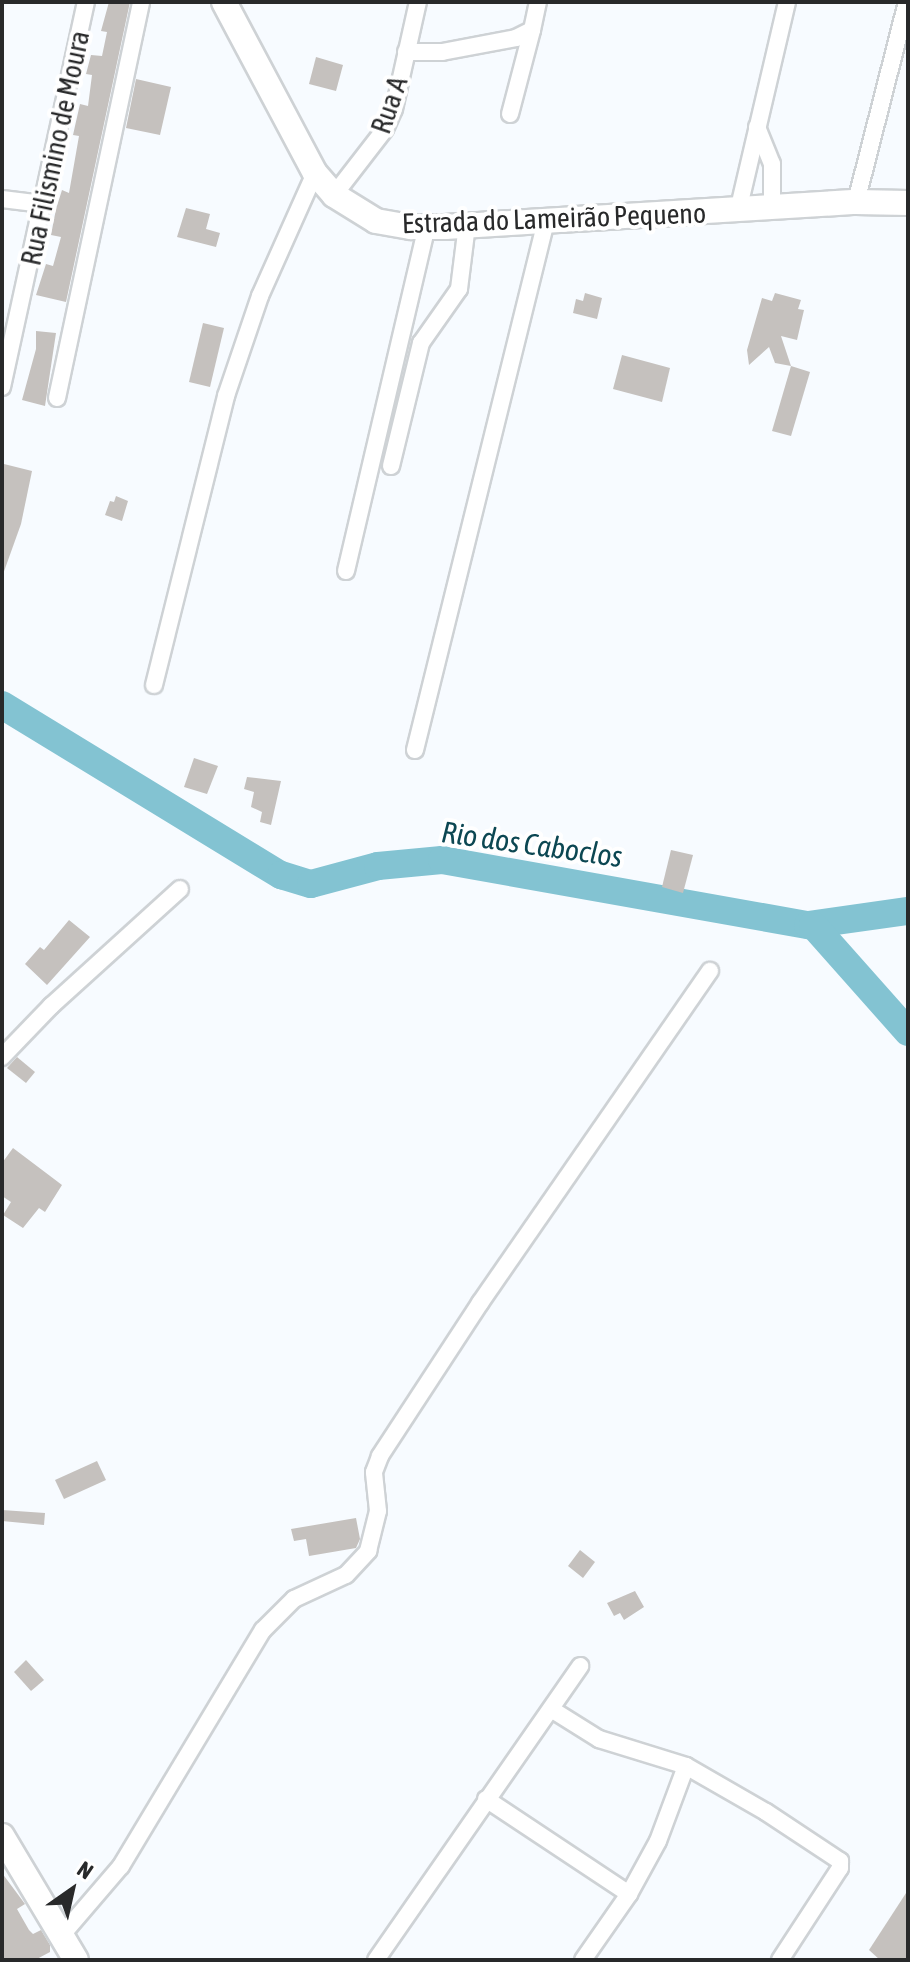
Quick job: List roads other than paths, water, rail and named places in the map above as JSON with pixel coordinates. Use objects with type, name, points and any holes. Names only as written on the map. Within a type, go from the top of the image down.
[{"type":"street","name":"Rua Filismino de Moura","points":[[2,387],[5,357],[86,2]]},
{"type":"street","points":[[57,398],[141,2]]},
{"type":"street","name":"Rua A","points":[[334,195],[385,129],[394,109],[418,2]]},
{"type":"street","points":[[510,114],[538,2]]},
{"type":"street","points":[[738,211],[787,2]]},
{"type":"street","points":[[856,202],[907,2]]},
{"type":"street","name":"Estrada do Lameirão Pequeno","points":[[233,8],[315,173],[334,195],[376,221],[427,227],[856,202],[908,203]]},
{"type":"street","points":[[406,52],[473,48],[516,38],[532,30]]},
{"type":"street","points":[[757,127],[772,164],[772,209]]},
{"type":"street","points":[[154,685],[226,396],[260,296],[315,173]]},
{"type":"street","points":[[2,199],[41,204]]},
{"type":"street","points":[[415,750],[546,221]]},
{"type":"street","points":[[391,466],[421,343],[459,289],[467,225]]},
{"type":"street","points":[[346,571],[427,227]]},
{"type":"street","points":[[2,1057],[51,1006],[180,889]]},
{"type":"street","points":[[61,1936],[121,1866],[263,1630],[294,1599],[346,1575],[368,1551],[378,1511],[374,1472],[380,1456],[480,1303],[710,971]]},
{"type":"street","points":[[376,1960],[580,1666]]},
{"type":"street","points":[[551,1709],[599,1739],[686,1766],[766,1812],[840,1861],[840,1868],[780,1960]]},
{"type":"street","points":[[583,1960],[629,1894],[658,1841],[686,1766]]},
{"type":"street","points":[[486,1799],[629,1894]]},
{"type":"street","points":[[5,1847],[76,1960]]},
{"type":"waterway","name":"Rio dos Caboclos","points":[[2,705],[281,875],[311,884],[378,866],[442,860],[808,925],[908,911]]},
{"type":"waterway","name":"Rio dos Caboclos","points":[[813,925],[908,1032]]}]
